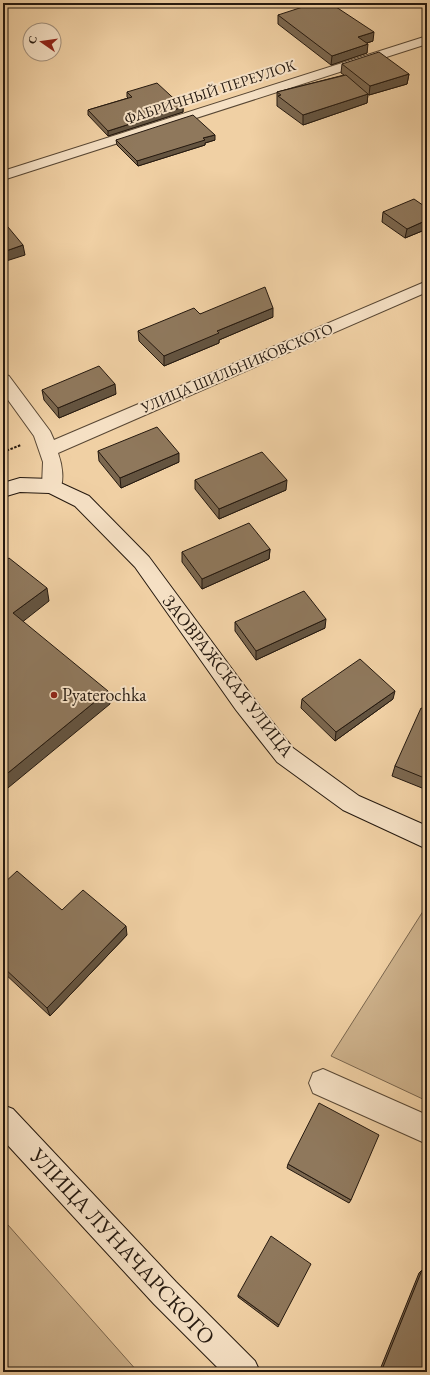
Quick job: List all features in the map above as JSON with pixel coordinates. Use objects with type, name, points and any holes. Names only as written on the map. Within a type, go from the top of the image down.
[{"type":"street","name":"ФАБРИЧНЫЙ ПЕРЕУЛОК","points":[[3,176],[427,40]]},
{"type":"street","name":"УЛИЦА ШИЛЬНИКОВСКОГО","points":[[48,450],[427,286]]},
{"type":"street","points":[[3,380],[43,435],[52,462],[52,486]]},
{"type":"street","name":"ЗАОВРАЖСКАЯ УЛИЦА","points":[[3,490],[20,485],[52,486],[82,501],[142,562],[244,703],[285,755],[351,803],[427,838]]},
{"type":"street","points":[[323,1083],[427,1130]]},
{"type":"street","name":"УЛИЦА ЛУНАЧАРСКОГО","points":[[3,1119],[165,1293],[244,1372]]},
{"type":"shaded area","points":[[427,905],[427,1101],[331,1056]]},
{"type":"shaded area","points":[[8,1225],[138,1372],[3,1372],[3,1226]]},
{"type":"building","points":[[315,3],[330,3],[374,32],[358,37],[368,44],[332,56],[278,15]]},
{"type":"building","points":[[379,52],[409,74],[370,86],[342,64]]},
{"type":"building","points":[[346,75],[368,94],[303,115],[278,96],[281,95],[277,92]]},
{"type":"building","points":[[157,83],[183,107],[108,131],[88,110],[132,97],[127,92]]},
{"type":"building","points":[[193,115],[215,135],[203,138],[205,140],[137,161],[116,140]]},
{"type":"building","points":[[414,199],[427,208],[427,220],[407,229],[383,212]]},
{"type":"building","points":[[3,221],[23,245],[3,252]]},
{"type":"building","points":[[265,287],[273,308],[217,331],[219,333],[164,356],[138,331],[194,308],[200,314]]},
{"type":"building","points":[[99,366],[115,384],[58,408],[42,390]]},
{"type":"building","points":[[157,427],[179,453],[120,478],[98,451]]},
{"type":"building","points":[[262,452],[287,480],[219,509],[195,480]]},
{"type":"building","points":[[249,523],[270,549],[202,579],[182,552]]},
{"type":"building","points":[[9,558],[47,588],[13,613],[108,691],[3,777],[3,562]]},
{"type":"building","points":[[304,591],[326,619],[256,651],[235,622]]},
{"type":"building","points":[[360,659],[395,691],[336,732],[302,699]]},
{"type":"building","points":[[421,708],[427,710],[427,779],[395,766]]},
{"type":"building","points":[[17,871],[62,910],[83,890],[126,926],[47,1008],[3,967],[3,884]]},
{"type":"building","points":[[319,1103],[379,1135],[351,1200],[288,1164]]},
{"type":"building","points":[[271,1236],[311,1264],[279,1325],[238,1295]]},
{"type":"building","points":[[422,1270],[427,1273],[427,1372],[381,1372]]},
{"type":"place","name":"Pyaterochka","points":[[54,695]]}]
